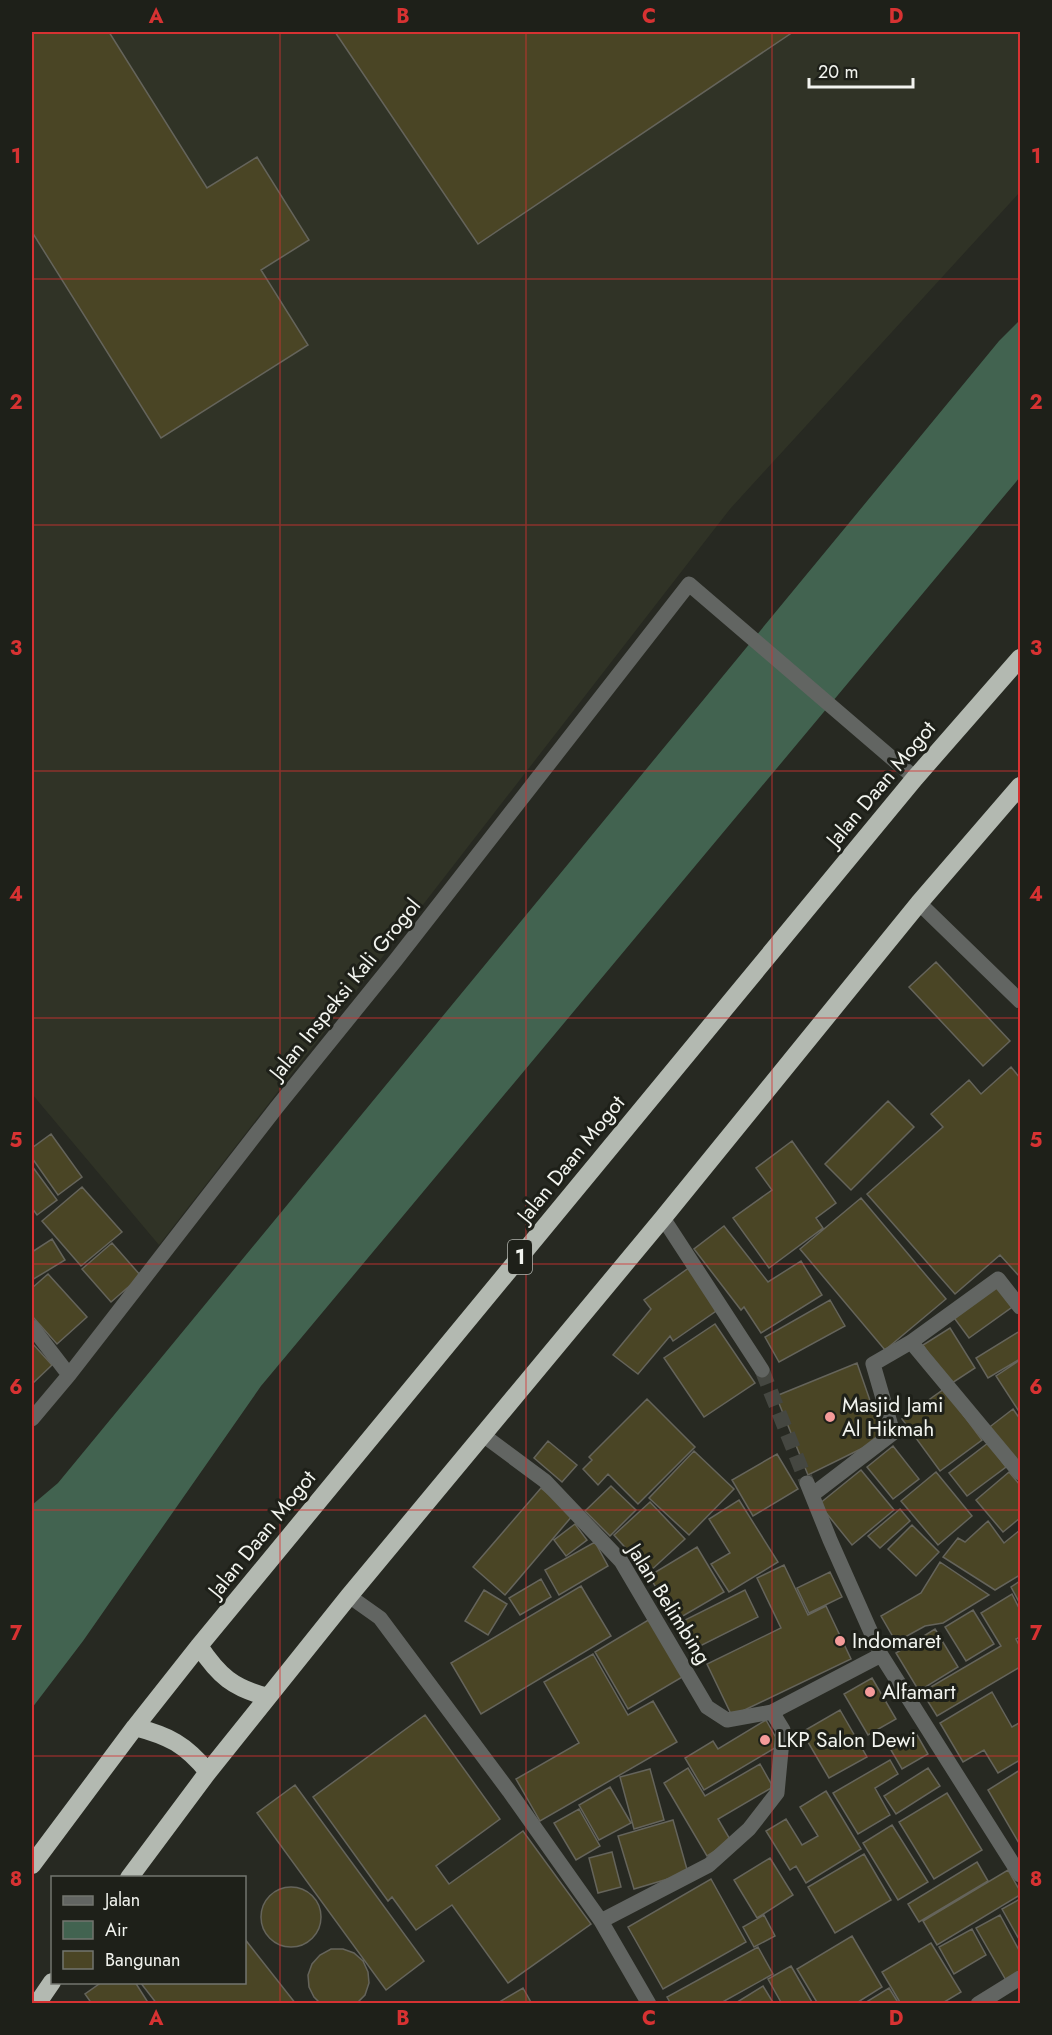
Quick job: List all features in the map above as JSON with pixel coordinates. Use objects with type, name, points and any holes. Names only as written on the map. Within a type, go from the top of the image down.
[{"type":"highway","name":"Jalan Daan Mogot","points":[[32,1865],[199,1646],[915,778],[1020,658]]},
{"type":"highway","points":[[130,1876],[208,1772],[349,1596],[663,1218],[919,903],[1020,786]]},
{"type":"highway","points":[[199,1646],[217,1671],[227,1680],[237,1687],[268,1697]]},
{"type":"highway","points":[[135,1727],[174,1740],[195,1756],[208,1772]]},
{"type":"highway","points":[[37,2004],[51,1983]]},
{"type":"street","name":"Jalan Inspeksi Kali Grogol","points":[[32,1419],[69,1375],[277,1107],[694,588],[915,778]]},
{"type":"street","points":[[919,903],[1020,1001]]},
{"type":"street","points":[[663,1218],[762,1370]]},
{"type":"street","points":[[1020,1307],[998,1279],[911,1342],[873,1364],[893,1433],[810,1489],[881,1655],[1020,1875]]},
{"type":"street","points":[[32,1327],[69,1375]]},
{"type":"street","points":[[911,1342],[1020,1473]]},
{"type":"street","name":"Jalan Belimbing","points":[[483,1435],[545,1481],[621,1561],[707,1707],[727,1720],[771,1712],[881,1655]]},
{"type":"street","points":[[349,1596],[380,1618],[509,1791],[601,1921],[649,2004]]},
{"type":"street","points":[[601,1921],[709,1865],[749,1829],[777,1793],[783,1730],[771,1712]]},
{"type":"street","points":[[978,2004],[1020,1978]]},
{"type":"shaded area","points":[[32,32],[1020,32],[1020,192],[730,509],[159,1245],[32,1094]]},
{"type":"water","points":[[1020,320],[1020,477],[261,1386],[83,1641],[32,1708],[32,1505],[58,1483],[999,341]]},
{"type":"building","points":[[32,32],[109,32],[207,188],[257,157],[309,240],[261,270],[308,345],[161,438],[32,232]]},
{"type":"building","points":[[335,32],[793,32],[478,244]]},
{"type":"building","points":[[936,962],[1010,1041],[983,1066],[909,987]]},
{"type":"building","points":[[1011,1067],[1020,1078],[1020,1277],[1000,1255],[955,1294],[867,1194],[943,1127],[931,1114],[969,1080],[981,1094]]},
{"type":"building","points":[[888,1101],[914,1127],[851,1190],[825,1164]]},
{"type":"building","points":[[51,1134],[82,1177],[58,1195],[32,1158],[32,1148]]},
{"type":"building","points":[[792,1141],[836,1203],[816,1218],[823,1228],[769,1268],[733,1218],[772,1190],[756,1168]]},
{"type":"building","points":[[32,1166],[57,1200],[37,1215],[32,1208]]},
{"type":"building","points":[[82,1187],[122,1232],[81,1266],[42,1221]]},
{"type":"building","points":[[861,1198],[946,1299],[885,1350],[800,1249]]},
{"type":"building","points":[[724,1226],[768,1282],[801,1261],[822,1295],[761,1333],[744,1307],[741,1310],[694,1249]]},
{"type":"building","points":[[52,1239],[65,1260],[32,1280],[32,1252]]},
{"type":"building","points":[[112,1243],[141,1276],[111,1302],[82,1269]]},
{"type":"building","points":[[690,1267],[719,1309],[673,1341],[670,1336],[638,1374],[613,1355],[651,1309],[644,1300]]},
{"type":"building","points":[[48,1274],[87,1317],[57,1344],[32,1316],[32,1288]]},
{"type":"building","points":[[998,1282],[1015,1305],[969,1338],[952,1315]]},
{"type":"building","points":[[830,1300],[845,1326],[779,1362],[765,1337]]},
{"type":"building","points":[[715,1324],[755,1383],[704,1417],[664,1358]]},
{"type":"building","points":[[950,1328],[975,1368],[949,1385],[923,1345]]},
{"type":"building","points":[[1020,1331],[1020,1359],[988,1378],[976,1358]]},
{"type":"building","points":[[32,1343],[52,1365],[32,1384]]},
{"type":"building","points":[[1020,1360],[1020,1413],[996,1376]]},
{"type":"building","name":"Masjid Jami Al Hikmah","points":[[857,1363],[883,1438],[808,1475],[776,1396]]},
{"type":"building","points":[[944,1389],[982,1440],[940,1471],[902,1419]]},
{"type":"building","points":[[647,1399],[695,1447],[638,1504],[608,1474],[598,1485],[583,1469],[592,1460],[589,1457]]},
{"type":"building","points":[[1013,1409],[1020,1419],[1020,1468],[987,1429]]},
{"type":"building","points":[[548,1441],[577,1465],[562,1482],[534,1458]]},
{"type":"building","points":[[988,1443],[1006,1467],[967,1496],[949,1473]]},
{"type":"building","points":[[893,1446],[919,1479],[893,1499],[867,1467]]},
{"type":"building","points":[[694,1451],[734,1489],[689,1535],[649,1498]]},
{"type":"building","points":[[777,1454],[798,1489],[753,1516],[732,1480]]},
{"type":"building","points":[[861,1470],[894,1510],[852,1545],[819,1504]]},
{"type":"building","points":[[936,1472],[972,1516],[938,1545],[901,1501]]},
{"type":"building","points":[[1009,1472],[1020,1485],[1020,1518],[1003,1532],[976,1500]]},
{"type":"building","points":[[611,1486],[636,1510],[610,1536],[585,1511]]},
{"type":"building","points":[[541,1488],[573,1515],[505,1595],[473,1567]]},
{"type":"building","points":[[739,1500],[778,1562],[729,1592],[711,1564],[730,1553],[709,1519]]},
{"type":"building","points":[[650,1502],[685,1539],[648,1573],[614,1535]]},
{"type":"building","points":[[900,1509],[910,1521],[880,1548],[868,1536]]},
{"type":"building","points":[[988,1521],[1004,1543],[1020,1530],[1020,1575],[995,1590],[943,1557],[958,1538],[965,1542]]},
{"type":"building","points":[[575,1524],[587,1540],[566,1556],[554,1540]]},
{"type":"building","points":[[912,1525],[939,1552],[916,1576],[888,1549]]},
{"type":"building","points":[[595,1542],[608,1566],[559,1595],[545,1570]]},
{"type":"building","points":[[697,1547],[724,1592],[676,1620],[649,1576]]},
{"type":"building","points":[[940,1562],[989,1595],[943,1623],[925,1626],[896,1642],[881,1616],[921,1593]]},
{"type":"building","points":[[784,1565],[808,1615],[826,1606],[851,1659],[732,1716],[707,1664],[781,1628],[757,1578]]},
{"type":"building","points":[[830,1572],[842,1597],[809,1613],[797,1588]]},
{"type":"building","points":[[541,1579],[551,1597],[520,1615],[509,1598]]},
{"type":"building","points":[[1020,1581],[1020,1604],[1011,1587]]},
{"type":"building","points":[[581,1586],[611,1636],[481,1714],[451,1663]]},
{"type":"building","points":[[484,1590],[507,1604],[488,1635],[465,1621]]},
{"type":"building","points":[[745,1590],[758,1617],[696,1648],[683,1621]]},
{"type":"building","points":[[1012,1594],[1020,1610],[1020,1637],[1016,1639],[1020,1647],[1020,1667],[937,1716],[922,1692],[1001,1646],[981,1613]]},
{"type":"building","points":[[973,1610],[994,1644],[966,1661],[945,1627]]},
{"type":"building","points":[[650,1619],[684,1676],[628,1709],[595,1652]]},
{"type":"building","points":[[935,1629],[958,1667],[919,1691],[896,1653]]},
{"type":"building","points":[[593,1654],[628,1715],[653,1701],[677,1742],[540,1821],[516,1779],[579,1743],[544,1682]]},
{"type":"building","points":[[872,1678],[896,1719],[868,1735],[844,1694]]},
{"type":"building","points":[[992,1692],[1012,1727],[1019,1723],[1020,1725],[1020,1760],[998,1773],[984,1750],[963,1762],[940,1723]]},
{"type":"building","points":[[840,1710],[867,1757],[829,1778],[802,1732]]},
{"type":"building","points":[[425,1715],[500,1819],[436,1866],[449,1884],[523,1831],[591,1924],[508,1983],[452,1905],[416,1930],[392,1897],[388,1901],[313,1797]]},
{"type":"building","points":[[766,1720],[780,1745],[704,1790],[685,1758],[713,1741],[718,1749]]},
{"type":"building","points":[[917,1735],[928,1754],[902,1769],[891,1750]]},
{"type":"building","points":[[890,1760],[898,1774],[875,1788],[890,1815],[858,1834],[833,1793]]},
{"type":"building","points":[[760,1764],[773,1787],[718,1819],[731,1841],[707,1856],[664,1783],[688,1768],[705,1796]]},
{"type":"building","points":[[928,1768],[940,1786],[896,1814],[884,1796]]},
{"type":"building","points":[[650,1769],[664,1820],[634,1829],[620,1777]]},
{"type":"building","points":[[1020,1770],[1020,1845],[988,1790]]},
{"type":"building","points":[[295,1785],[424,1961],[386,1990],[257,1813]]},
{"type":"building","points":[[610,1787],[631,1823],[599,1840],[579,1805]]},
{"type":"building","points":[[826,1791],[861,1849],[806,1883],[796,1866],[790,1870],[766,1831],[786,1819],[802,1845],[818,1836],[800,1807]]},
{"type":"building","points":[[947,1793],[982,1850],[934,1879],[899,1822]]},
{"type":"building","points":[[579,1809],[600,1846],[576,1860],[554,1823]]},
{"type":"building","points":[[673,1820],[688,1873],[634,1889],[618,1836]]},
{"type":"building","points":[[892,1825],[928,1882],[898,1900],[863,1843]]},
{"type":"building","points":[[612,1852],[621,1887],[598,1893],[589,1858]]},
{"type":"building","points":[[864,1854],[891,1900],[835,1933],[808,1887]]},
{"type":"building","points":[[770,1858],[793,1895],[757,1918],[734,1880]]},
{"type":"building","points":[[977,1862],[988,1881],[919,1922],[908,1904]]},
{"type":"building","points":[[1008,1870],[1020,1895],[937,1945],[923,1921]]},
{"type":"building","points":[[711,1879],[746,1942],[663,1989],[628,1927]]},
{"type":"building","points":[[285,1887],[297,1887],[308,1892],[316,1900],[321,1917],[319,1929],[308,1942],[297,1947],[285,1947],[274,1942],[266,1934],[261,1923],[261,1911],[266,1900],[274,1892]]},
{"type":"building","points":[[1020,1899],[1020,1941],[1002,1909]]},
{"type":"building","points":[[764,1915],[775,1936],[754,1947],[743,1927]]},
{"type":"building","points":[[1000,1915],[1020,1952],[1020,1974],[1007,1982],[976,1928]]},
{"type":"building","points":[[972,1929],[986,1955],[954,1974],[939,1947]]},
{"type":"building","points":[[852,1936],[882,1987],[855,2004],[818,2004],[797,1969]]},
{"type":"building","points":[[246,1941],[296,2004],[157,2004],[142,1984],[246,1984]]},
{"type":"building","points":[[931,1943],[961,1992],[941,2004],[901,2004],[882,1972]]},
{"type":"building","points":[[758,1947],[773,1974],[719,2004],[671,2004],[667,1997]]},
{"type":"building","points":[[331,1949],[343,1949],[354,1953],[363,1961],[368,1972],[369,1983],[365,1995],[356,2004],[321,2004],[309,1987],[308,1975],[312,1964],[320,1955]]},
{"type":"building","points":[[791,1966],[812,2002],[809,2004],[782,2004],[768,1979]]},
{"type":"building","points":[[99,1984],[136,1984],[149,2004],[92,2004],[85,1994]]},
{"type":"building","points":[[763,1986],[774,2004],[734,2004]]},
{"type":"building","points":[[523,1988],[532,2004],[496,2004]]},
{"type":"building","points":[[889,1988],[899,2004],[863,2004]]},
{"type":"tunnel","points":[[762,1370],[807,1483]]},
{"type":"place","name":"Masjid Jami Al Hikmah","points":[[830,1417]]},
{"type":"place","name":"Indomaret","points":[[840,1641]]},
{"type":"place","name":"Alfamart","points":[[870,1692]]},
{"type":"place","name":"LKP Salon Dewi","points":[[765,1740]]}]
